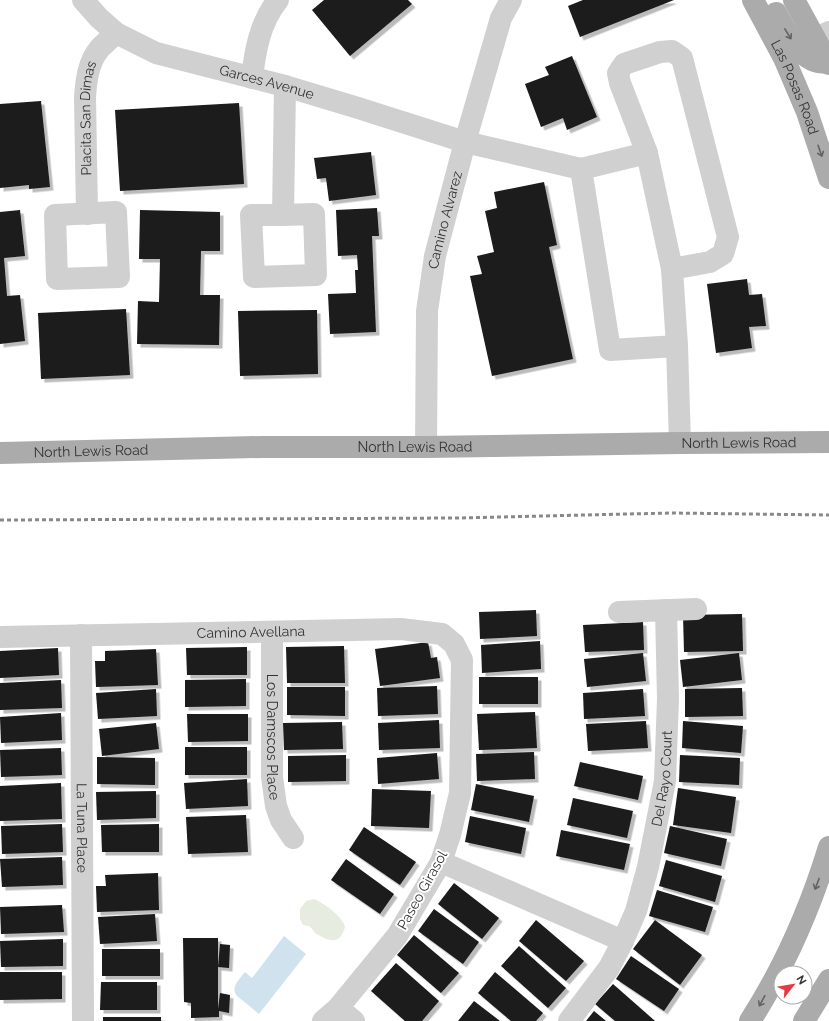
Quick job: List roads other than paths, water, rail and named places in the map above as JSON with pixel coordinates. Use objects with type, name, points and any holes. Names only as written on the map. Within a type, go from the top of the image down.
[{"type":"main road","name":"Las Posas Road","points":[[753,0],[790,72],[807,112],[829,178]]},
{"type":"main road","points":[[769,0],[788,35],[804,56],[821,63],[829,63],[822,35],[794,0]]},
{"type":"main road","name":"North Lewis Road","points":[[0,453],[253,448],[829,442]]},
{"type":"main road","points":[[750,1021],[796,934],[819,879],[829,847]]},
{"type":"main road","points":[[804,1021],[829,980]]},
{"type":"street","name":"Garces Avenue","points":[[83,0],[99,18],[116,33],[156,53],[285,86],[465,142],[581,169]]},
{"type":"street","points":[[252,78],[254,58],[262,29],[267,17],[278,0]]},
{"type":"street","name":"Camino Alvarez","points":[[426,447],[428,311],[435,256],[465,142],[502,18],[511,0]]},
{"type":"street","name":"Placita San Dimas","points":[[86,214],[86,81],[91,64],[100,49],[116,33]]},
{"type":"street","points":[[672,269],[710,262],[723,254],[728,237],[682,58],[672,51],[660,52],[624,64],[618,73],[620,83],[647,153],[672,269],[677,346],[680,443]]},
{"type":"street","points":[[283,215],[285,86]]},
{"type":"street","points":[[647,153],[581,169],[610,350],[677,346]]},
{"type":"street","points":[[619,612],[696,609]]},
{"type":"street","name":"Del Rayo Court","points":[[569,1021],[609,968],[623,941],[636,911],[648,867],[665,781],[668,700],[666,610]]},
{"type":"street","name":"Camino Avellana","points":[[0,636],[401,629],[442,634],[454,644],[462,660],[461,685]]},
{"type":"street","name":"Los Damscos Place","points":[[272,632],[272,777],[276,806],[281,820],[293,838]]},
{"type":"street","name":"La Tuna Place","points":[[81,635],[83,1021]]},
{"type":"street","name":"Paseo Girasol","points":[[338,1017],[397,936],[441,862],[450,835],[460,793],[461,685]]},
{"type":"street","points":[[441,862],[623,941]]},
{"type":"water","points":[[284,936],[306,954],[259,1014],[237,996],[234,990],[238,981],[245,972],[252,978]]},
{"type":"railway","points":[[0,520],[457,518],[671,513],[829,515]]}]
